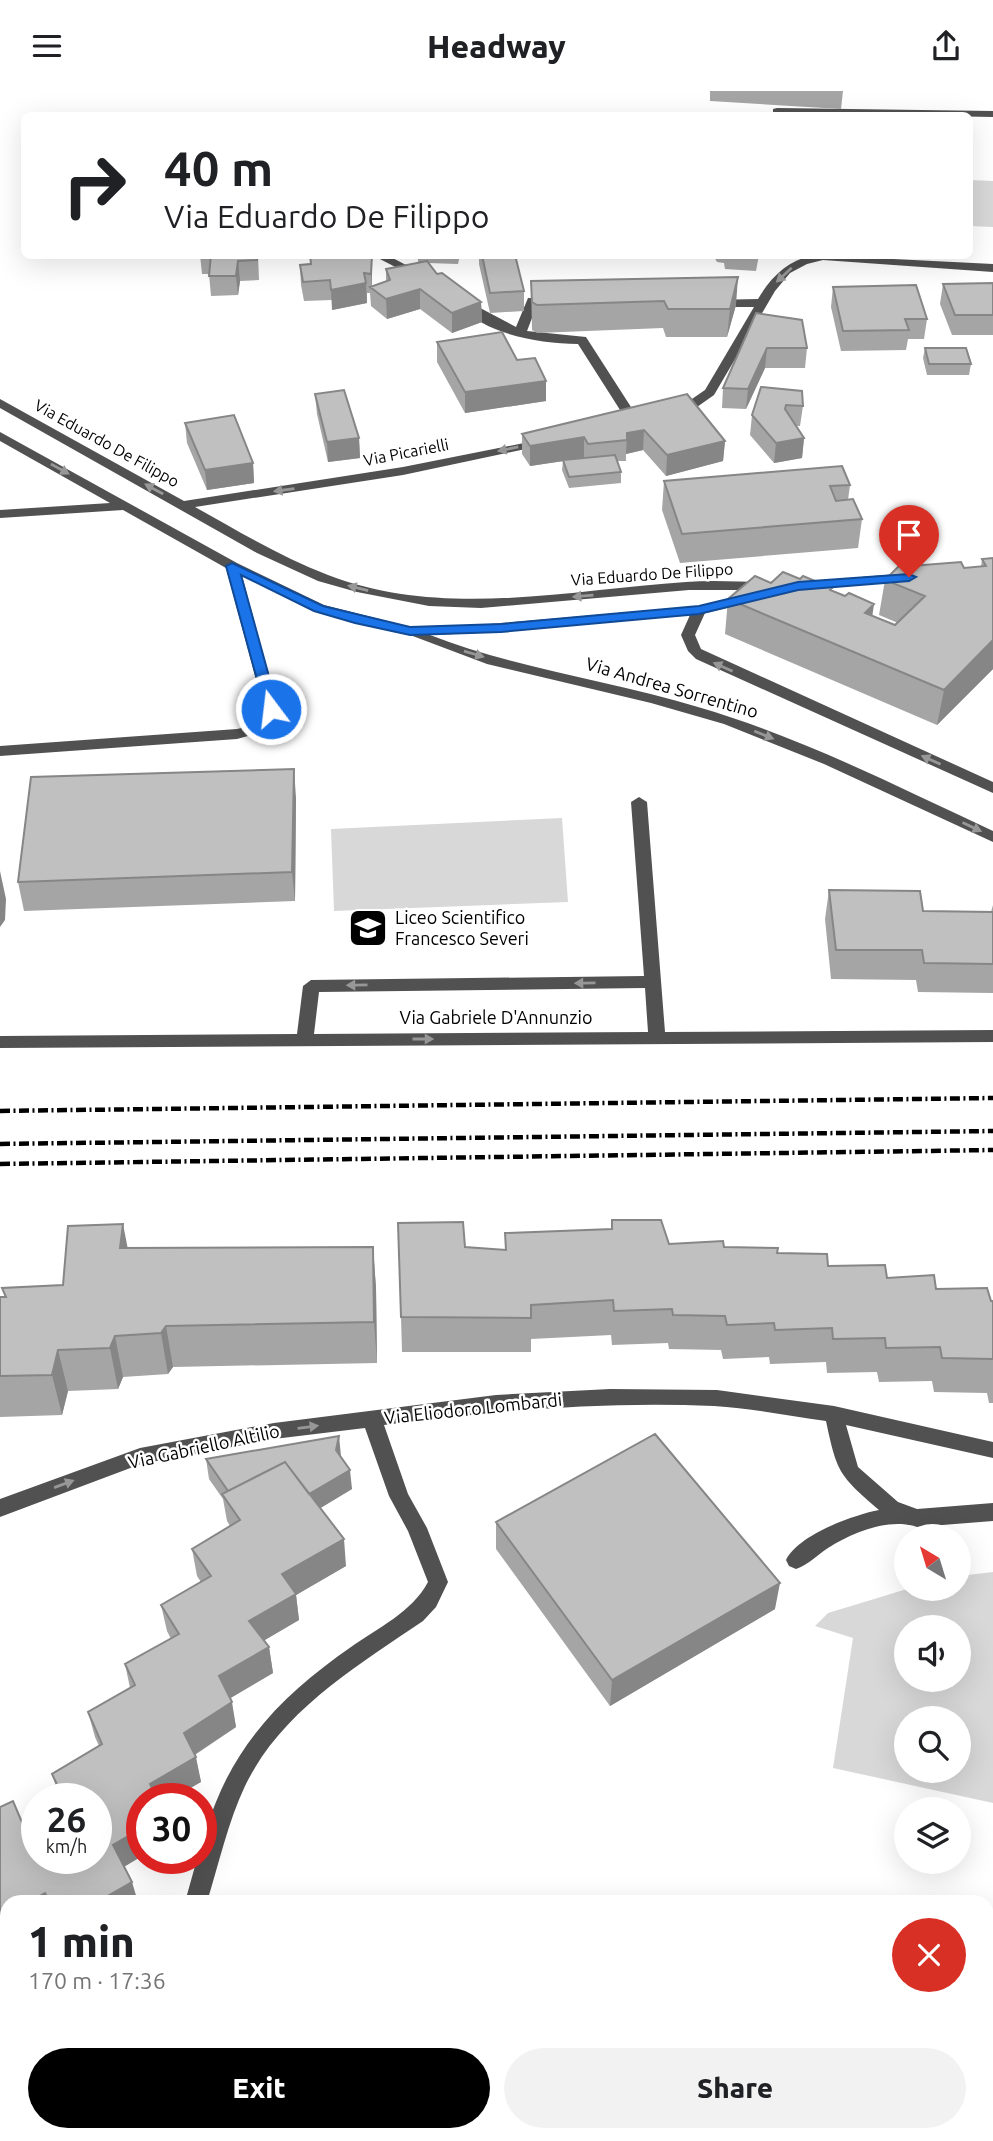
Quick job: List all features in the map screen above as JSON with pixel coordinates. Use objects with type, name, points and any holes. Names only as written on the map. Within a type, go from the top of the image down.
[{"type":"street","points":[[777,111],[849,112]]},
{"type":"street","points":[[973,114],[993,114]]},
{"type":"street","points":[[385,259],[431,283]]},
{"type":"street","points":[[452,297],[484,319],[520,334],[550,341],[582,340],[639,419],[693,404],[710,391],[762,303],[786,271],[803,261],[813,259]]},
{"type":"street","points":[[854,259],[993,268]]},
{"type":"street","points":[[520,334],[531,301],[572,302]]},
{"type":"street","points":[[694,302],[762,303]]},
{"type":"street","name":"Via Eduardo De Filippo","points":[[0,403],[262,550],[323,578],[357,588],[429,602],[481,604],[688,586],[798,586]]},
{"type":"street","name":"Via Eduardo De Filippo","points":[[0,436],[232,566],[319,608],[410,631],[501,628],[699,610],[798,586]]},
{"type":"street","name":"Via Picarielli","points":[[182,505],[403,471],[561,437]]},
{"type":"street","points":[[0,514],[125,506]]},
{"type":"street","points":[[0,751],[237,734],[261,728],[271,709],[232,566]]},
{"type":"street","points":[[798,586],[923,576]]},
{"type":"street","name":"Via Andrea Sorrentino","points":[[699,610],[688,635],[695,651],[701,656],[993,788]]},
{"type":"street","name":"Via Andrea Sorrentino","points":[[410,631],[465,651],[729,721],[837,764],[993,837]]},
{"type":"street","points":[[639,802],[657,1038]]},
{"type":"street","points":[[305,1040],[311,986],[653,982]]},
{"type":"street","name":"Via Gabriele D'Annunzio","points":[[0,1042],[993,1036]]},
{"type":"street","name":"Via Eliodoro Lombardi","points":[[198,1895],[224,1811],[240,1773],[284,1713],[309,1688],[416,1614],[429,1600],[438,1582],[418,1528],[394,1485],[372,1419],[496,1403],[610,1397],[717,1398],[834,1415],[993,1450]]},
{"type":"street","points":[[834,1415],[844,1460],[850,1473],[883,1502],[908,1516]]},
{"type":"street","name":"Via Gabriello Altilio","points":[[0,1508],[141,1457],[274,1431],[372,1419]]},
{"type":"street","points":[[796,1560],[814,1545],[867,1521],[889,1516],[927,1518],[993,1512]]},
{"type":"shaded area","points":[[973,180],[993,181],[993,227],[973,226]]},
{"type":"shaded area","points":[[562,818],[568,902],[334,911],[331,829]]},
{"type":"shaded area","points":[[993,1572],[993,1803],[902,1783],[971,1783],[971,1706],[894,1706],[894,1781],[833,1768],[853,1638],[815,1626],[828,1613],[894,1593],[894,1601],[971,1601],[971,1575]]},
{"type":"building","points":[[211,259],[257,259],[238,261],[236,276],[209,276]]},
{"type":"building","points":[[310,259],[372,259],[371,274],[364,273],[366,283],[331,290],[330,280],[303,282],[300,265],[311,264]]},
{"type":"building","points":[[483,259],[516,259],[524,291],[490,293]]},
{"type":"building","points":[[427,261],[437,274],[442,273],[481,302],[452,313],[420,289],[386,299],[370,287],[390,280],[386,269]]},
{"type":"building","points":[[738,277],[730,309],[668,309],[664,301],[537,305],[532,302],[531,281]]},
{"type":"building","points":[[993,283],[993,315],[955,315],[943,284]]},
{"type":"building","points":[[916,285],[927,319],[905,319],[909,330],[843,331],[833,287]]},
{"type":"building","points":[[756,313],[802,320],[807,348],[767,348],[748,389],[723,388]]},
{"type":"building","points":[[502,332],[517,360],[535,358],[546,381],[465,392],[437,342]]},
{"type":"building","points":[[925,348],[966,348],[971,364],[929,364]]},
{"type":"building","points":[[761,387],[802,391],[803,406],[786,405],[785,409],[804,438],[776,443],[752,415]]},
{"type":"building","points":[[344,390],[359,438],[327,442],[315,394]]},
{"type":"building","points":[[687,394],[725,441],[667,455],[644,430],[627,433],[627,440],[588,444],[584,437],[530,446],[522,434]]},
{"type":"building","points":[[234,415],[253,463],[205,470],[185,423]]},
{"type":"building","points":[[615,455],[621,472],[569,477],[563,460]]},
{"type":"building","points":[[842,466],[850,485],[830,486],[836,501],[853,499],[862,519],[682,534],[664,481]]},
{"type":"building","points":[[993,558],[993,640],[944,690],[728,599],[755,576],[771,583],[783,572],[800,579],[803,576],[845,596],[849,593],[874,604],[865,613],[895,625],[925,596],[885,580],[898,567],[961,562],[964,568],[986,566],[982,559]]},
{"type":"building","points":[[294,769],[292,872],[18,882],[31,777]]},
{"type":"building","points":[[829,890],[920,891],[923,911],[993,912],[993,964],[924,963],[922,950],[836,950]]},
{"type":"building","points":[[612,1220],[661,1220],[669,1244],[723,1241],[724,1247],[778,1248],[777,1253],[827,1254],[828,1266],[885,1265],[887,1278],[934,1275],[936,1289],[987,1288],[993,1301],[993,1359],[942,1358],[940,1347],[886,1348],[885,1338],[833,1339],[832,1328],[775,1330],[774,1323],[727,1325],[725,1316],[673,1315],[672,1309],[614,1311],[613,1300],[531,1305],[531,1318],[401,1317],[398,1223],[463,1222],[465,1247],[506,1250],[505,1233],[612,1229]]},
{"type":"building","points":[[123,1224],[120,1248],[373,1247],[374,1322],[166,1326],[161,1333],[115,1336],[110,1348],[58,1350],[52,1375],[0,1376],[0,1297],[6,1297],[2,1288],[63,1285],[68,1226]]},
{"type":"building","points":[[655,1434],[780,1583],[612,1680],[496,1522]]},
{"type":"building","points":[[339,1436],[336,1450],[350,1470],[309,1494],[285,1462],[228,1491],[206,1459]]},
{"type":"building","points":[[285,1462],[344,1539],[282,1574],[296,1594],[249,1621],[269,1647],[219,1676],[232,1702],[184,1733],[196,1757],[152,1783],[126,1783],[126,1837],[113,1845],[132,1882],[109,1895],[0,1895],[0,1807],[13,1801],[21,1820],[21,1874],[112,1874],[112,1783],[56,1783],[52,1774],[102,1744],[88,1712],[135,1685],[125,1664],[179,1634],[161,1605],[211,1576],[192,1549],[240,1520],[222,1494]]},
{"type":"railway","points":[[0,1111],[993,1098]]},
{"type":"railway","points":[[0,1144],[993,1131]]},
{"type":"railway","points":[[0,1164],[993,1150]]},
{"type":"place","name":"Liceo Scientifico Francesco Severi","points":[[368,928]]},
{"type":"route","points":[[271,709],[232,566],[319,608],[410,631],[501,628],[699,610],[798,586],[909,577]]}]
